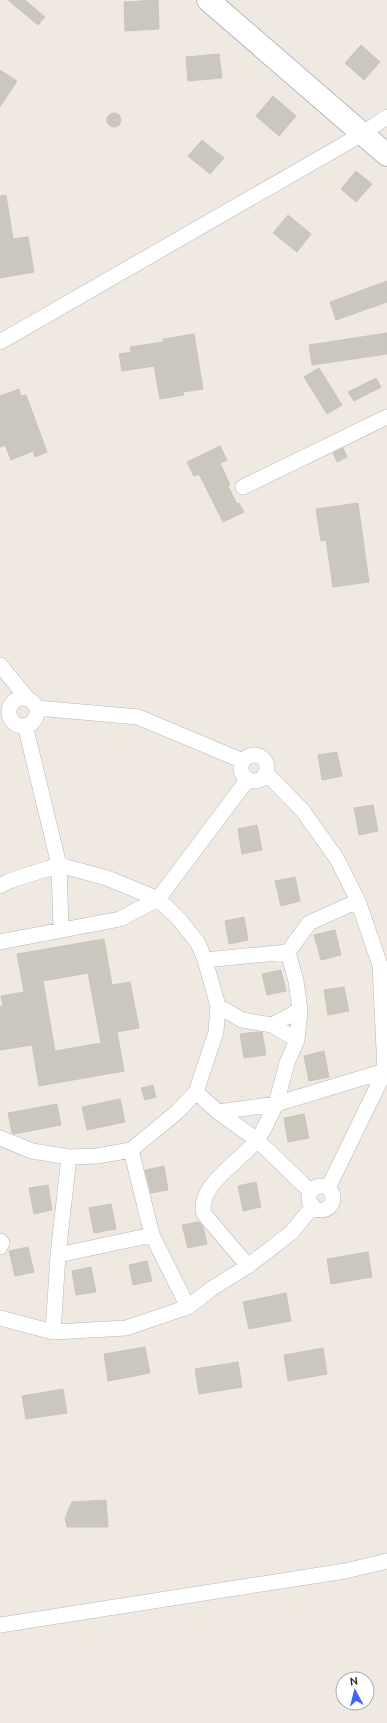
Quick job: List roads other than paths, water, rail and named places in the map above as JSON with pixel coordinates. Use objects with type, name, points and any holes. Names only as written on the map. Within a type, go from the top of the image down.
[{"type":"street","points":[[208,0],[387,155]]},
{"type":"street","points":[[0,342],[362,134],[387,117]]},
{"type":"street","points":[[243,487],[387,417]]},
{"type":"street","points":[[0,665],[32,703],[36,718],[29,724],[16,724],[3,711],[9,709],[14,701],[18,699],[32,703],[138,717],[243,762]]},
{"type":"street","points":[[25,725],[59,865],[60,930]]},
{"type":"street","points":[[254,755],[262,758],[267,765],[266,773],[260,779],[248,779],[245,777],[241,769],[243,762],[246,758],[254,755]]},
{"type":"street","points":[[266,773],[307,817],[337,859],[358,901],[380,965],[385,1071],[328,1188]]},
{"type":"street","points":[[0,942],[120,919],[158,899],[248,779]]},
{"type":"street","points":[[0,886],[9,881],[59,865],[107,878],[158,899],[178,918],[198,943],[205,960],[218,1006],[216,1032],[196,1092],[177,1112],[131,1150],[97,1156],[69,1157],[32,1151],[0,1138]]},
{"type":"street","points":[[205,960],[288,952],[309,923],[358,901]]},
{"type":"street","points":[[248,1266],[204,1214],[202,1207],[204,1198],[219,1177],[257,1140],[276,1104],[288,1063],[297,1040],[300,1010],[296,981],[288,952]]},
{"type":"street","points":[[218,1006],[242,1020],[272,1025],[297,1040]]},
{"type":"street","points":[[272,1025],[300,1010]]},
{"type":"street","points":[[218,1112],[276,1104],[385,1071]]},
{"type":"street","points":[[0,1318],[53,1332],[126,1328],[188,1307],[211,1289],[248,1266],[292,1232],[312,1199],[314,1189],[321,1186],[328,1188],[331,1191],[333,1198],[331,1205],[320,1210],[312,1199],[257,1140],[218,1112],[196,1092]]},
{"type":"street","points":[[131,1150],[152,1235],[188,1307]]},
{"type":"street","points":[[53,1332],[58,1255],[69,1157]]},
{"type":"street","points":[[58,1255],[152,1235]]},
{"type":"street","points":[[0,1241],[2,1242],[0,1247]]},
{"type":"street","points":[[0,1625],[337,1572],[387,1561]]}]
